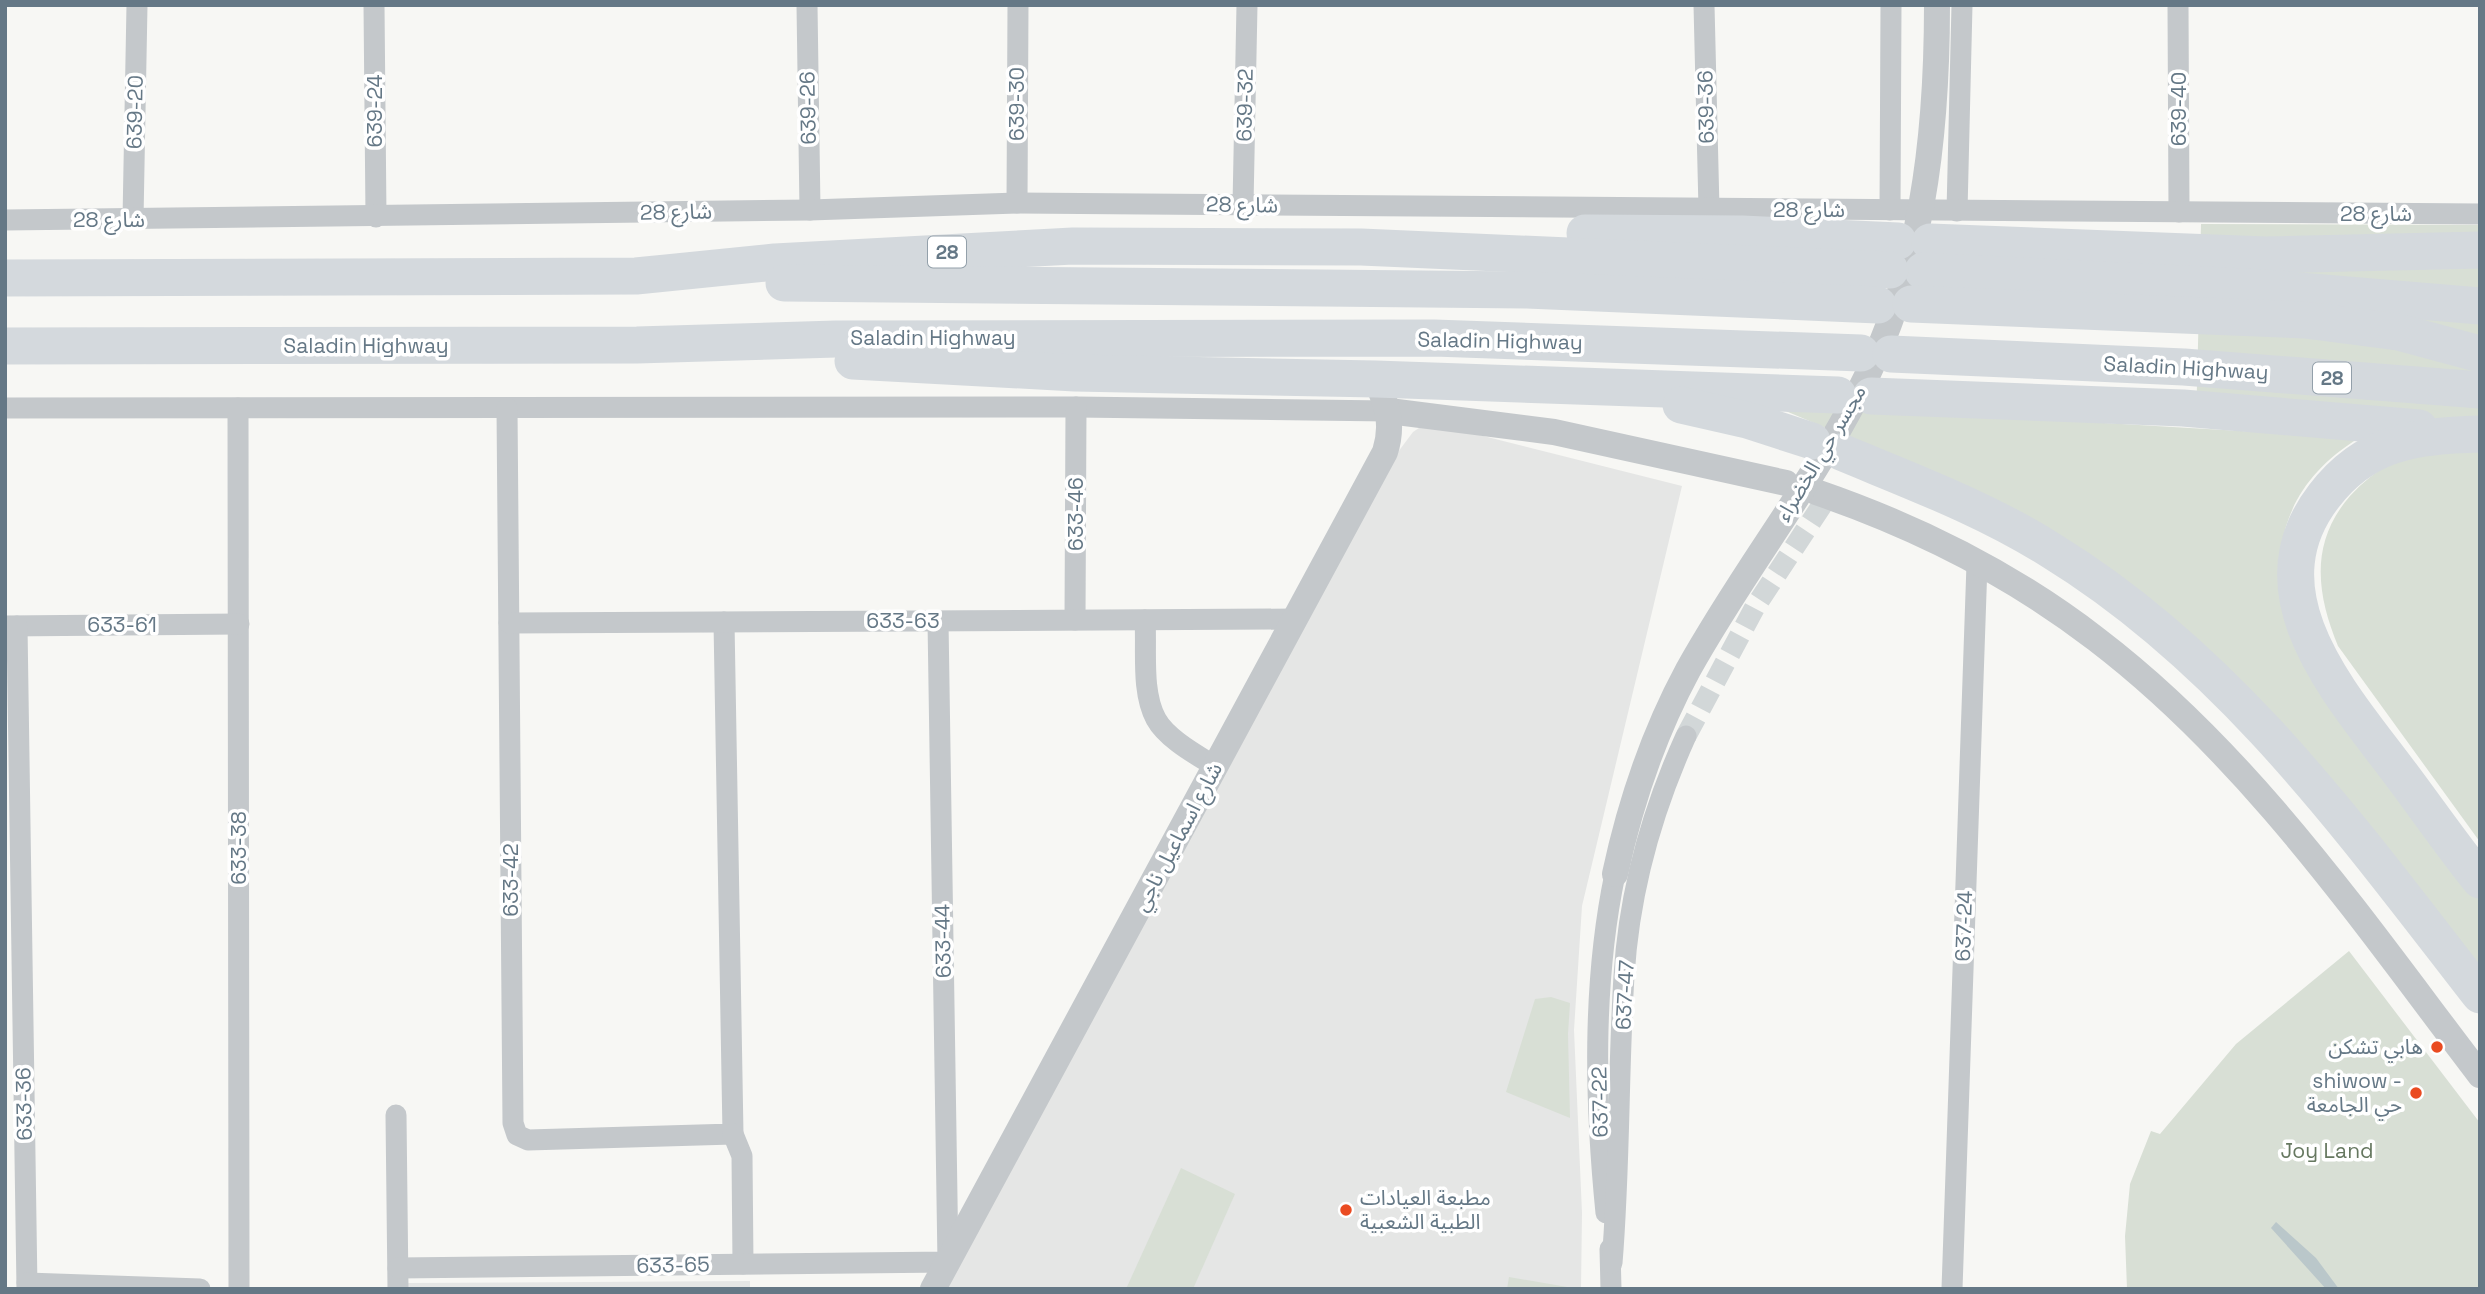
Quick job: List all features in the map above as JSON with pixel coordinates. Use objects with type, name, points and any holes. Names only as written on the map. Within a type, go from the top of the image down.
[{"type":"highway","name":"28","points":[[636,276],[775,262],[1073,246],[1361,247],[1553,233],[1742,234],[1903,263],[2480,306]]},
{"type":"highway","points":[[2187,284],[2266,255],[2480,250]]},
{"type":"highway","name":"28","points":[[5,278],[636,276],[894,286],[1073,284],[1527,290],[1903,263]]},
{"type":"highway","points":[[1903,263],[2187,284],[2356,325],[2398,331],[2480,354]]},
{"type":"highway","name":"Saladin Highway","points":[[5,346],[637,345],[836,339],[1434,338],[2184,367],[2480,390]]},
{"type":"highway","points":[[637,345],[1383,395],[1569,386],[1855,396],[2183,408],[2480,434]]},
{"type":"highway","points":[[1569,386],[1657,400],[1748,420],[1826,447],[1947,495],[2006,524],[2087,574],[2160,627],[2244,705],[2362,844],[2480,995]]},
{"type":"highway","points":[[2480,434],[2403,441],[2362,458],[2340,476],[2318,503],[2302,539],[2296,576],[2300,612],[2316,658],[2480,880]]},
{"type":"street","name":"639-20","points":[[133,219],[137,5]]},
{"type":"street","name":"639-24","points":[[374,5],[376,217]]},
{"type":"street","name":"639-26","points":[[807,5],[810,210]]},
{"type":"street","name":"639-30","points":[[1017,203],[1018,5]]},
{"type":"street","name":"639-32","points":[[1243,205],[1247,5]]},
{"type":"street","name":"639-36","points":[[1704,5],[1709,209]]},
{"type":"street","points":[[1891,5],[1903,263]]},
{"type":"street","name":"مجسر حي الخضراء","points":[[1615,874],[1638,789],[1675,696],[1729,602],[1839,429],[1866,378],[1890,322],[1915,244],[1930,162],[1936,94],[1937,5]]},
{"type":"street","points":[[1957,211],[1962,5]]},
{"type":"street","name":"639-40","points":[[2178,5],[2179,212]]},
{"type":"street","name":"شارع 28","points":[[5,220],[810,210],[1017,203],[1709,209],[1903,263],[1957,211],[2480,214]]},
{"type":"street","points":[[5,408],[1076,407],[1383,395],[1786,483]]},
{"type":"street","name":"شارع اسماعيل ناجي","points":[[933,1289],[1385,452],[1390,434],[1383,395]]},
{"type":"street","name":"633-46","points":[[1075,620],[1076,407]]},
{"type":"street","name":"633-38","points":[[238,408],[239,1289]]},
{"type":"street","name":"633-42","points":[[507,408],[513,1123],[517,1135],[528,1140],[733,1134]]},
{"type":"street","points":[[1816,492],[1901,524],[2059,611],[2098,640],[2219,750],[2252,785],[2329,877],[2480,1075]]},
{"type":"street","name":"637-24","points":[[1952,1289],[1977,564]]},
{"type":"street","name":"633-63","points":[[509,623],[1296,619]]},
{"type":"street","points":[[1145,620],[1149,700],[1156,721],[1185,747],[1216,767]]},
{"type":"street","name":"633-44","points":[[938,621],[948,1262]]},
{"type":"street","points":[[724,622],[733,1134],[742,1156],[743,1264]]},
{"type":"street","name":"633-61","points":[[11,626],[239,624]]},
{"type":"street","name":"633-36","points":[[11,626],[27,1286]]},
{"type":"street","name":"637-47","points":[[1612,1263],[1620,1153],[1626,961],[1638,879],[1650,830],[1686,736]]},
{"type":"street","name":"637-22","points":[[1611,1289],[1612,1263],[1602,1162],[1598,1024],[1605,925],[1615,874]]},
{"type":"street","points":[[396,1115],[398,1278]]},
{"type":"street","name":"633-65","points":[[398,1278],[743,1264],[948,1262]]},
{"type":"street","points":[[27,1286],[201,1289]]},
{"type":"shaded area","points":[[1428,422],[1682,486],[1582,906],[1574,1030],[1582,1213],[1581,1289],[944,1289],[1392,460],[1413,432]]},
{"type":"shaded area","points":[[2276,1222],[2316,1258],[2339,1289],[2326,1289],[2271,1228]]},
{"type":"shaded area","points":[[750,1281],[750,1289],[408,1289],[408,1283]]},
{"type":"green space","points":[[2201,224],[2480,225],[2480,842],[2338,646],[2325,607],[2321,568],[2328,531],[2337,513],[2370,477],[2387,466],[2412,457],[2472,450],[2196,424]]},
{"type":"green space","points":[[1767,403],[2359,438],[2331,458],[2310,480],[2295,505],[2285,531],[2280,559],[2286,619],[2296,651],[2480,901],[2480,976],[2371,834],[1968,488]]},
{"type":"green space","name":"Joy Land","points":[[2349,951],[2480,1123],[2480,1289],[2127,1289],[2125,1236],[2130,1184],[2151,1131],[2160,1134],[2236,1044]]},
{"type":"green space","points":[[1551,997],[1570,1003],[1570,1118],[1506,1092],[1535,999]]},
{"type":"green space","points":[[1181,1168],[1235,1194],[1193,1289],[1126,1289]]},
{"type":"green space","points":[[1509,1277],[1573,1288],[1573,1289],[1507,1289]]},
{"type":"tunnel","points":[[1686,736],[1755,607],[1828,496]]},
{"type":"place","name":"هابي تشكن","points":[[2437,1047]]},
{"type":"place","name":"shiwow - حي الجامعة","points":[[2416,1093]]},
{"type":"place","name":"مطبعة العيادات الطبية الشعبية","points":[[1346,1210]]}]
